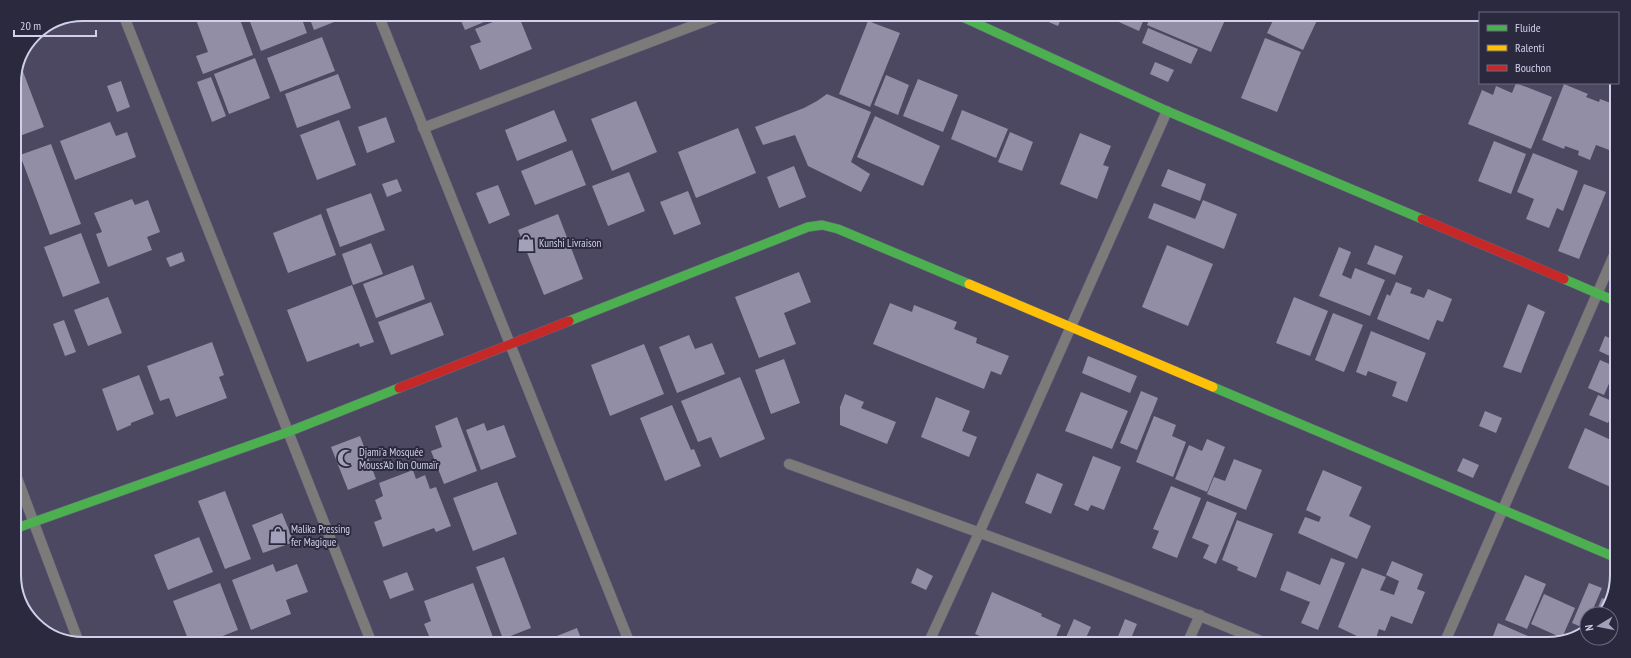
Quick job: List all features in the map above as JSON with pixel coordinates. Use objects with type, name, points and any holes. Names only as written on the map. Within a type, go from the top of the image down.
[{"type":"street","points":[[126,21],[369,637]]},
{"type":"street","points":[[381,21],[627,637]]},
{"type":"street","points":[[423,128],[706,21]]},
{"type":"street","points":[[971,21],[1167,111],[1610,299]]},
{"type":"street","points":[[931,637],[1072,327],[1167,111]]},
{"type":"street","points":[[21,526],[288,432],[808,227],[822,225],[838,229],[1072,327],[1610,555]]},
{"type":"street","points":[[1447,637],[1610,264]]},
{"type":"street","points":[[789,464],[1200,615],[1252,637]]},
{"type":"street","points":[[21,489],[77,636]]},
{"type":"street","points":[[1190,637],[1200,615]]},
{"type":"building","points":[[197,21],[241,21],[253,55],[203,74],[196,56],[208,52]]},
{"type":"building","points":[[250,21],[303,21],[307,33],[261,51]]},
{"type":"building","points":[[311,21],[336,21],[314,30]]},
{"type":"building","points":[[461,21],[486,21],[465,30]]},
{"type":"building","points":[[495,21],[521,21],[532,49],[480,70],[470,46],[481,42],[475,29]]},
{"type":"building","points":[[868,21],[900,33],[870,107],[839,94]]},
{"type":"building","points":[[1046,21],[1060,21],[1058,26]]},
{"type":"building","points":[[1117,21],[1143,21],[1139,31]]},
{"type":"building","points":[[1148,21],[1225,21],[1211,52],[1147,25]]},
{"type":"building","points":[[1273,21],[1317,21],[1303,50],[1267,33]]},
{"type":"building","points":[[1148,28],[1198,49],[1191,64],[1142,43]]},
{"type":"building","points":[[322,37],[335,71],[280,92],[267,58]]},
{"type":"building","points":[[1265,38],[1301,52],[1277,112],[1241,98]]},
{"type":"building","points":[[255,58],[270,98],[229,114],[214,74]]},
{"type":"building","points":[[1155,62],[1174,70],[1168,82],[1150,74]]},
{"type":"building","points":[[22,70],[44,127],[21,135],[21,79]]},
{"type":"building","points":[[338,74],[351,108],[297,128],[285,94]]},
{"type":"building","points":[[886,75],[909,85],[898,115],[874,105]]},
{"type":"building","points":[[211,77],[226,116],[212,122],[197,82]]},
{"type":"building","points":[[918,79],[958,95],[943,132],[903,116]]},
{"type":"building","points":[[121,81],[130,107],[117,112],[107,86]]},
{"type":"building","points":[[1516,84],[1519,84],[1552,97],[1531,149],[1468,124],[1482,90],[1493,95],[1496,86],[1512,93]]},
{"type":"building","points":[[1564,84],[1588,94],[1586,97],[1599,102],[1600,99],[1610,103],[1610,150],[1596,145],[1590,160],[1578,155],[1579,151],[1565,146],[1564,149],[1542,140]]},
{"type":"building","points":[[827,94],[871,112],[851,162],[870,174],[861,192],[808,166],[795,135],[763,145],[755,127],[804,108]]},
{"type":"building","points":[[636,101],[657,152],[612,171],[591,119]]},
{"type":"building","points":[[554,110],[567,141],[517,161],[505,130]]},
{"type":"building","points":[[962,110],[1008,129],[996,158],[951,139]]},
{"type":"building","points":[[875,116],[940,146],[923,186],[857,157]]},
{"type":"building","points":[[386,117],[395,142],[367,153],[358,127]]},
{"type":"building","points":[[339,120],[356,165],[317,180],[300,135]]},
{"type":"building","points":[[110,122],[116,136],[127,132],[136,157],[75,180],[60,141]]},
{"type":"building","points":[[738,128],[756,173],[696,198],[678,152]]},
{"type":"building","points":[[1010,132],[1033,142],[1022,171],[998,162]]},
{"type":"building","points":[[1080,133],[1111,146],[1103,165],[1109,167],[1097,199],[1060,184]]},
{"type":"building","points":[[1494,141],[1526,154],[1511,194],[1478,181]]},
{"type":"building","points":[[51,144],[81,224],[50,235],[21,155]]},
{"type":"building","points":[[572,150],[586,185],[535,205],[521,171]]},
{"type":"building","points":[[1533,153],[1578,171],[1563,211],[1557,208],[1549,228],[1526,219],[1534,199],[1517,192]]},
{"type":"building","points":[[794,166],[806,197],[779,208],[767,177]]},
{"type":"building","points":[[1168,169],[1206,184],[1200,201],[1161,186]]},
{"type":"building","points":[[629,172],[645,211],[608,226],[592,186]]},
{"type":"building","points":[[397,179],[402,191],[387,197],[382,184]]},
{"type":"building","points":[[1584,184],[1606,192],[1579,259],[1558,251]]},
{"type":"building","points":[[498,185],[510,215],[489,224],[476,193]]},
{"type":"building","points":[[688,191],[701,224],[674,235],[660,202]]},
{"type":"building","points":[[371,193],[385,230],[340,247],[326,209]]},
{"type":"building","points":[[132,199],[135,205],[148,200],[160,232],[147,237],[152,250],[108,267],[96,234],[102,232],[94,213]]},
{"type":"building","points":[[1203,200],[1237,214],[1224,249],[1148,218],[1154,203],[1195,219]]},
{"type":"building","points":[[321,214],[336,255],[288,273],[273,233]]},
{"type":"building","points":[[558,214],[583,279],[544,295],[518,230]]},
{"type":"building","points":[[81,233],[100,283],[63,297],[44,247]]},
{"type":"building","points":[[371,243],[383,274],[353,285],[342,254]]},
{"type":"building","points":[[1167,245],[1213,264],[1188,326],[1142,307]]},
{"type":"building","points":[[1375,245],[1403,256],[1395,275],[1367,264]]},
{"type":"building","points":[[1339,247],[1351,252],[1342,275],[1351,279],[1355,268],[1385,280],[1370,316],[1319,296]]},
{"type":"building","points":[[182,252],[185,261],[170,267],[166,258]]},
{"type":"building","points":[[413,265],[425,299],[376,318],[363,284]]},
{"type":"building","points":[[799,272],[811,302],[784,313],[796,344],[759,358],[735,297]]},
{"type":"building","points":[[1396,282],[1412,288],[1410,293],[1424,298],[1428,289],[1452,299],[1443,322],[1437,320],[1429,340],[1377,319],[1387,294],[1390,296]]},
{"type":"building","points":[[352,285],[374,342],[360,347],[359,343],[307,362],[287,310]]},
{"type":"building","points":[[108,297],[122,333],[88,346],[74,310]]},
{"type":"building","points":[[1294,297],[1328,311],[1310,356],[1276,343]]},
{"type":"building","points":[[431,302],[444,335],[391,355],[378,322]]},
{"type":"building","points":[[890,303],[912,312],[914,305],[957,322],[954,329],[977,338],[976,343],[1009,356],[1001,375],[991,371],[984,389],[873,344]]},
{"type":"building","points":[[1528,304],[1545,312],[1521,373],[1503,367]]},
{"type":"building","points":[[1333,313],[1363,325],[1344,372],[1315,360]]},
{"type":"building","points":[[64,320],[76,352],[65,356],[53,324]]},
{"type":"building","points":[[1371,331],[1426,353],[1407,402],[1392,396],[1397,382],[1368,371],[1366,376],[1356,372]]},
{"type":"building","points":[[689,335],[695,349],[712,343],[725,374],[677,393],[659,347]]},
{"type":"building","points":[[1605,336],[1610,338],[1610,356],[1599,351]]},
{"type":"building","points":[[212,342],[224,375],[219,377],[227,398],[176,417],[169,398],[160,401],[147,366]]},
{"type":"building","points":[[644,344],[664,394],[610,416],[591,365]]},
{"type":"building","points":[[1088,356],[1137,376],[1130,393],[1082,373]]},
{"type":"building","points":[[784,359],[800,403],[771,414],[755,370]]},
{"type":"building","points":[[1600,360],[1610,364],[1610,381],[1604,395],[1588,388]]},
{"type":"building","points":[[139,375],[154,414],[131,423],[131,425],[117,431],[102,389]]},
{"type":"building","points":[[740,377],[765,439],[720,458],[711,437],[698,442],[681,401]]},
{"type":"building","points":[[1141,391],[1158,398],[1137,450],[1120,443]]},
{"type":"building","points":[[1081,392],[1128,411],[1112,449],[1065,431]]},
{"type":"building","points":[[845,394],[864,402],[861,408],[896,422],[887,444],[840,425],[840,407]]},
{"type":"building","points":[[1598,395],[1610,400],[1610,418],[1608,423],[1589,415]]},
{"type":"building","points":[[936,397],[970,411],[962,431],[977,437],[969,457],[921,437]]},
{"type":"building","points":[[672,405],[691,450],[694,449],[701,466],[665,481],[640,418]]},
{"type":"building","points":[[1485,411],[1502,418],[1496,433],[1479,426]]},
{"type":"building","points":[[1154,416],[1176,425],[1172,436],[1186,442],[1173,477],[1136,462]]},
{"type":"building","points":[[457,417],[477,471],[444,484],[431,451],[442,447],[435,426]]},
{"type":"building","points":[[484,423],[487,431],[504,425],[516,457],[481,470],[466,430]]},
{"type":"building","points":[[1585,428],[1610,440],[1610,487],[1568,468]]},
{"type":"building","points":[[360,436],[376,479],[348,490],[331,447]]},
{"type":"building","points":[[1207,439],[1225,447],[1207,492],[1175,479],[1189,445],[1202,451]]},
{"type":"building","points":[[1093,456],[1121,467],[1104,510],[1091,505],[1088,511],[1074,505]]},
{"type":"building","points":[[1463,458],[1479,465],[1473,478],[1457,471]]},
{"type":"building","points":[[1234,459],[1262,470],[1246,510],[1207,494],[1214,477],[1225,481]]},
{"type":"building","points":[[413,470],[416,479],[425,475],[430,489],[436,487],[451,526],[436,532],[434,528],[383,547],[374,522],[382,519],[375,500],[383,496],[379,483]]},
{"type":"building","points":[[1323,470],[1362,487],[1349,516],[1371,526],[1357,559],[1298,533],[1305,517],[1319,522],[1321,517],[1306,510]]},
{"type":"building","points":[[1037,473],[1063,484],[1051,514],[1025,503]]},
{"type":"building","points":[[497,482],[517,534],[473,551],[453,498]]},
{"type":"building","points":[[1171,486],[1201,498],[1177,558],[1152,548],[1159,531],[1153,529]]},
{"type":"building","points":[[225,491],[251,559],[225,569],[198,501]]},
{"type":"building","points":[[1207,501],[1237,513],[1216,564],[1203,558],[1209,545],[1192,538]]},
{"type":"building","points":[[282,513],[294,542],[263,553],[252,525]]},
{"type":"building","points":[[1237,520],[1273,534],[1256,578],[1237,570],[1238,567],[1222,560]]},
{"type":"building","points":[[199,537],[213,572],[168,590],[154,555]]},
{"type":"building","points":[[504,557],[531,628],[508,637],[502,637],[476,567]]},
{"type":"building","points":[[1331,558],[1345,563],[1318,630],[1301,623],[1310,602],[1280,590],[1287,571],[1320,585]]},
{"type":"building","points":[[1392,561],[1423,574],[1417,589],[1425,592],[1412,624],[1391,616],[1385,631],[1379,629],[1376,637],[1359,637],[1338,627],[1362,568],[1386,577],[1380,590],[1394,595],[1399,581],[1386,575]]},
{"type":"building","points":[[273,564],[276,572],[297,564],[308,592],[286,600],[291,614],[251,630],[232,580]]},
{"type":"building","points":[[917,568],[933,576],[926,590],[911,583]]},
{"type":"building","points":[[407,572],[414,590],[390,599],[383,581]]},
{"type":"building","points":[[1525,575],[1546,584],[1527,629],[1505,620]]},
{"type":"building","points":[[220,583],[238,630],[220,637],[187,637],[173,601]]},
{"type":"building","points":[[473,583],[493,637],[429,637],[424,624],[431,621],[424,601]]},
{"type":"building","points":[[1589,583],[1602,588],[1594,606],[1579,606]]},
{"type":"building","points":[[992,592],[1042,614],[1041,616],[1061,625],[1056,637],[982,637],[975,634]]},
{"type":"building","points":[[1544,594],[1575,608],[1563,635],[1557,636],[1531,624]]},
{"type":"building","points":[[1602,598],[1605,599],[1602,606],[1598,606]]},
{"type":"building","points":[[1579,607],[1579,626],[1572,623]]},
{"type":"building","points":[[1074,619],[1091,627],[1086,637],[1066,637]]},
{"type":"building","points":[[1125,619],[1137,624],[1132,636],[1134,637],[1118,637]]},
{"type":"building","points":[[1498,623],[1528,636],[1495,637],[1493,636]]},
{"type":"building","points":[[577,628],[580,637],[554,637]]},
{"type":"traffic: fast","points":[[971,21],[1167,111],[1422,219]]},
{"type":"traffic: fast","points":[[569,321],[808,227],[822,225],[838,229],[969,284]]},
{"type":"traffic: fast","points":[[1564,279],[1610,299]]},
{"type":"traffic: fast","points":[[1213,387],[1610,555]]},
{"type":"traffic: fast","points":[[21,527],[288,432],[399,388]]},
{"type":"traffic: slow","points":[[969,284],[1213,387]]},
{"type":"traffic: jam","points":[[1422,219],[1564,279]]},
{"type":"traffic: jam","points":[[399,388],[569,321]]},
{"type":"place","name":"Kunshi Livraison","points":[[526,243]]},
{"type":"place","name":"Djami'a Mosquée Mouss'Ab Ibn Oumaïr","points":[[346,458]]},
{"type":"place","name":"Malika Pressing fer Magique","points":[[278,535]]}]
